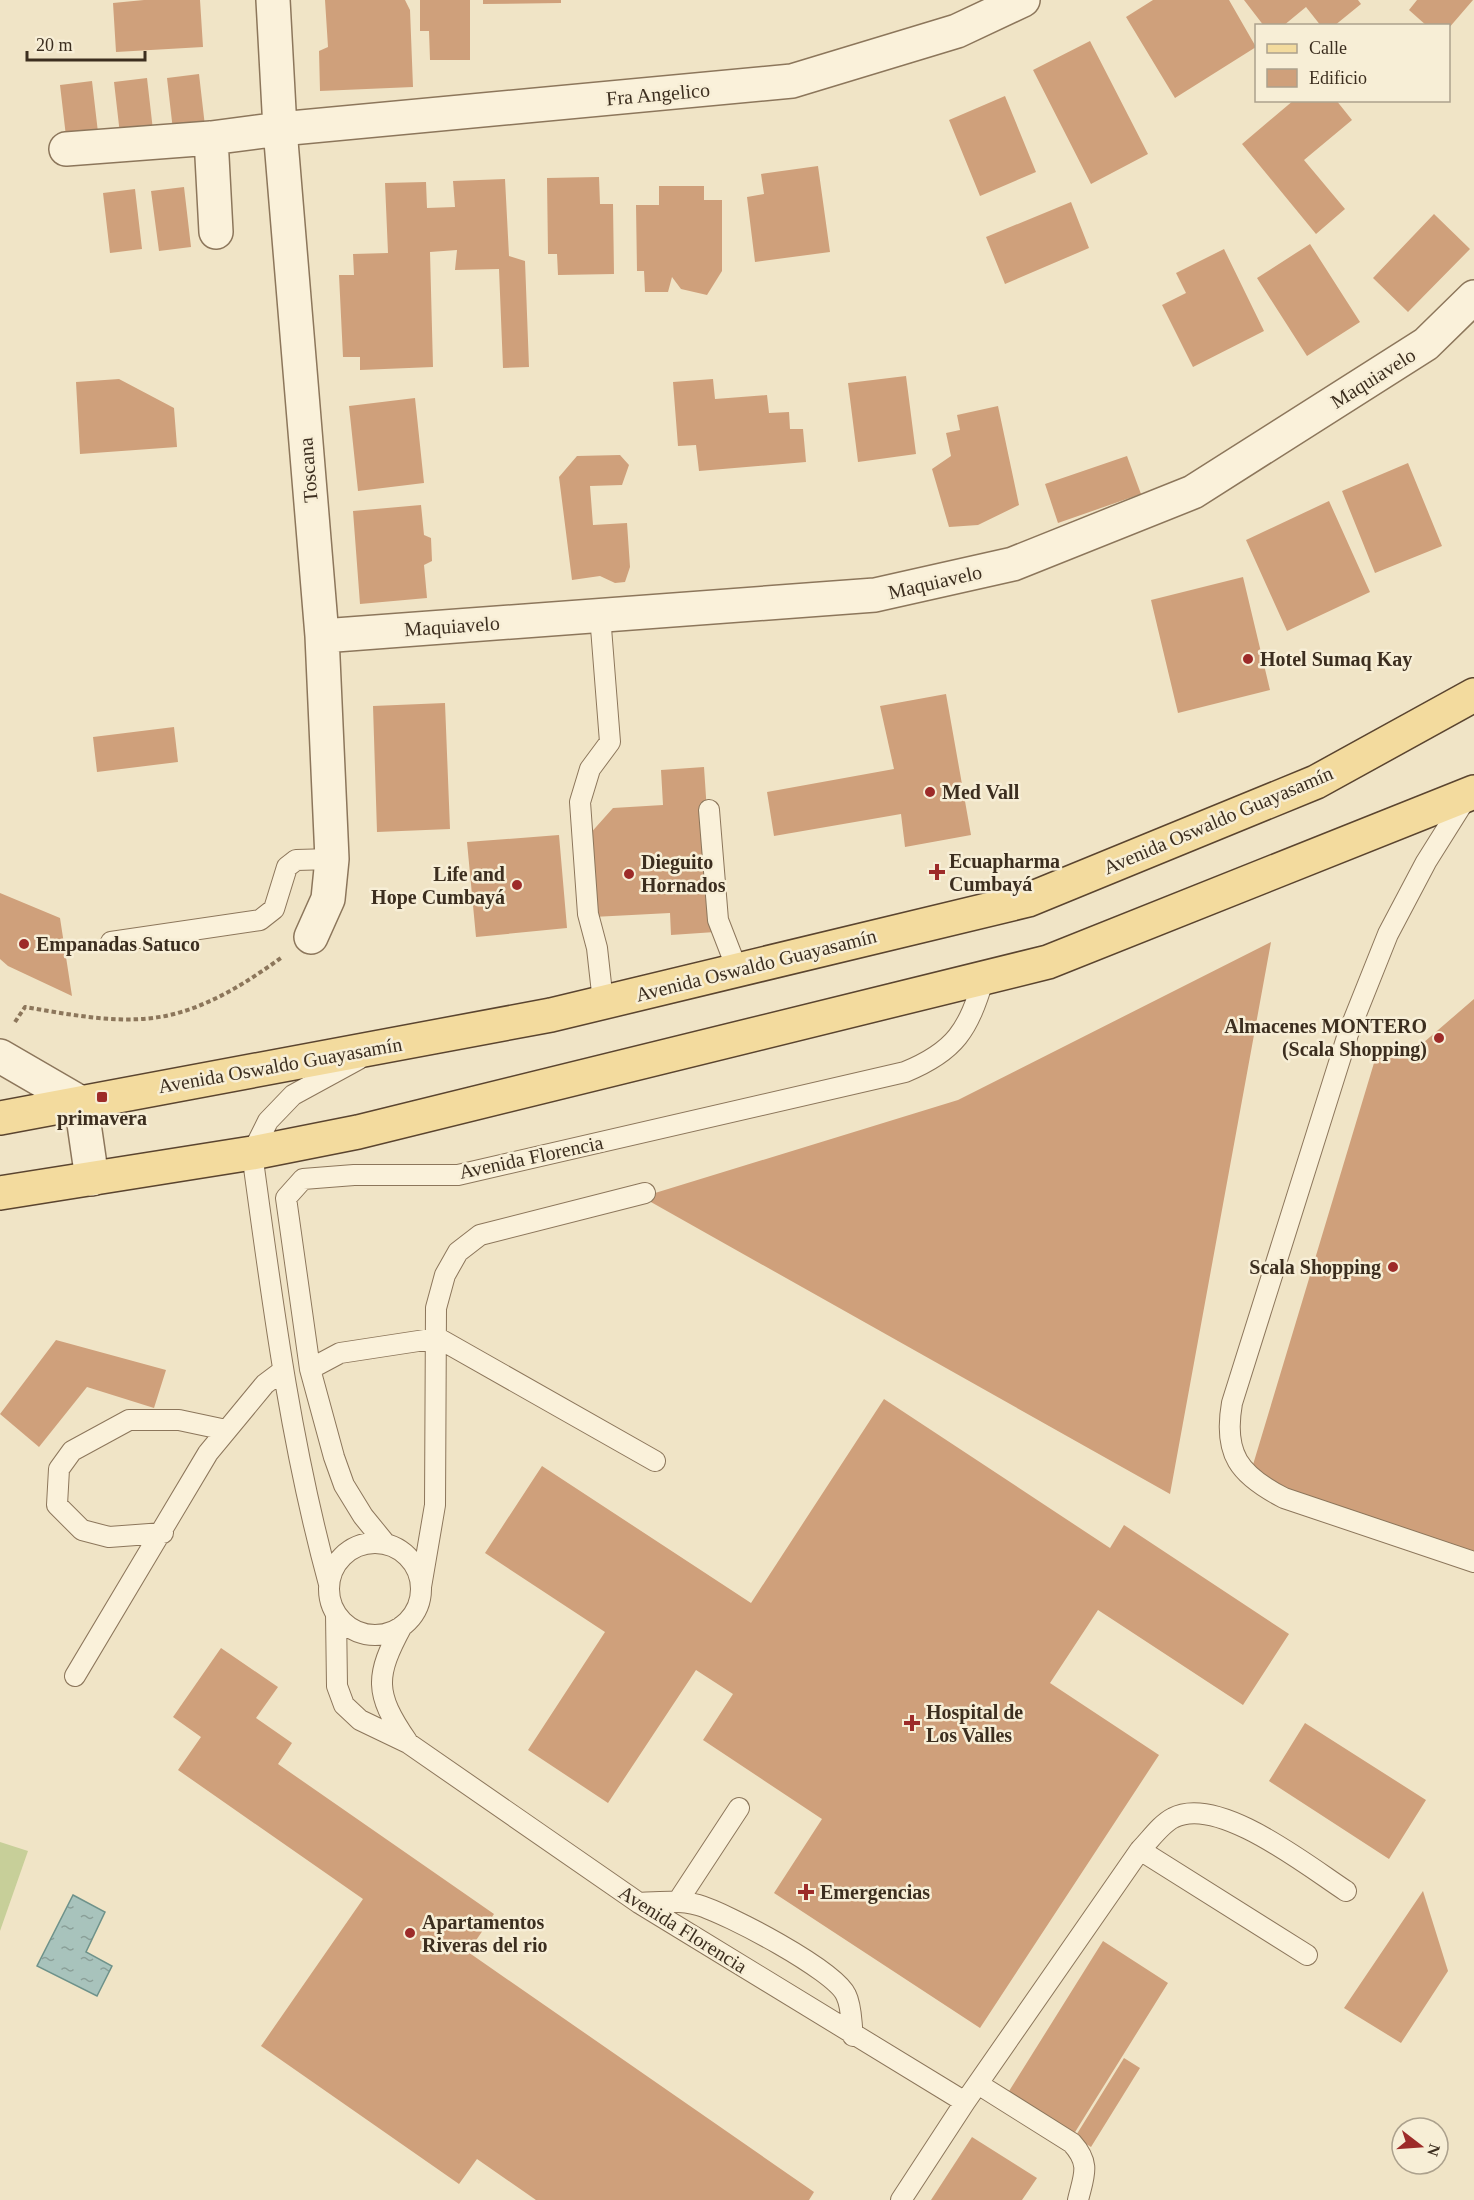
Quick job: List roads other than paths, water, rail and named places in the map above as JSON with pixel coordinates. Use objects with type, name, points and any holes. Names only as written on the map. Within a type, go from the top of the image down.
[{"type":"main road","name":"Avenida Oswaldo Guayasamín","points":[[0,1118],[551,1015],[1028,900],[1316,782],[1474,695]]},
{"type":"main road","points":[[0,1193],[252,1153],[358,1132],[1048,962],[1471,794]]},
{"type":"street","name":"Toscana","points":[[273,0],[280,129],[322,636],[332,859],[328,899],[311,937]]},
{"type":"street","name":"Fra Angelico","points":[[66,149],[211,138],[280,129],[792,81],[957,31],[1023,0]]},
{"type":"street","points":[[211,138],[216,232]]},
{"type":"street","name":"Maquiavelo","points":[[322,636],[876,595],[1013,564],[1193,492],[1426,344],[1474,297]]},
{"type":"street","points":[[6,1041],[81,1103],[92,1179]]},
{"type":"lane","points":[[600,615],[610,742],[590,769],[580,802],[588,914],[597,948],[603,1002]]},
{"type":"lane","points":[[1471,794],[1426,862],[1388,934],[1348,1034],[1232,1403],[1227,1429],[1231,1449],[1243,1471],[1262,1486],[1284,1498],[1474,1562]]},
{"type":"lane","points":[[709,810],[718,920],[737,969]]},
{"type":"lane","points":[[111,942],[260,920],[274,909],[287,867],[296,860],[332,859]]},
{"type":"lane","name":"Avenida Florencia","points":[[408,1743],[388,1714],[381,1677],[386,1656],[402,1626],[413,1616],[419,1602],[421,1587],[418,1572],[410,1559],[399,1549],[385,1543],[363,1516],[344,1485],[310,1369],[286,1198],[303,1179],[354,1175],[458,1175],[905,1072],[931,1062],[959,1037],[972,1016],[984,978]]},
{"type":"lane","points":[[252,1153],[268,1121],[293,1095],[381,1047]]},
{"type":"lane","name":"Avenida Florencia","points":[[252,1153],[281,1372],[314,1528],[329,1584],[330,1600],[336,1614],[337,1686],[344,1705],[360,1720],[408,1743],[639,1903],[853,2036],[965,2102]]},
{"type":"lane","points":[[421,1587],[435,1505],[438,1338],[436,1308],[445,1275],[458,1252],[480,1235],[645,1194]]},
{"type":"lane","points":[[310,1369],[340,1353],[438,1338],[655,1461]]},
{"type":"lane","points":[[75,1676],[163,1533],[208,1454],[265,1384],[281,1372]]},
{"type":"lane","points":[[163,1533],[109,1537],[82,1530],[57,1505],[59,1469],[72,1451],[129,1420],[179,1420],[226,1430]]},
{"type":"lane","points":[[329,1584],[333,1569],[342,1557],[355,1547],[369,1543],[385,1543]]},
{"type":"lane","points":[[336,1614],[346,1626],[360,1633],[375,1636],[389,1633],[402,1626]]},
{"type":"lane","points":[[678,1901],[739,1808]]},
{"type":"lane","points":[[901,2200],[965,2102],[1140,1850],[1174,1818],[1196,1813],[1220,1816],[1244,1826],[1346,1891]]},
{"type":"lane","points":[[1140,1850],[1307,1955]]},
{"type":"lane","points":[[639,1903],[678,1901],[714,1910],[770,1939],[837,1983],[846,1994],[853,2036]]},
{"type":"lane","points":[[978,2084],[1072,2144],[1082,2154],[1086,2168],[1078,2200]]},
{"type":"water","points":[[73,1895],[105,1912],[86,1952],[112,1966],[97,1996],[37,1966]]},
{"type":"place","name":"Hotel Sumaq Kay","points":[[1248,659]]},
{"type":"place","name":"Med Vall","points":[[930,792]]},
{"type":"place","name":"Ecuapharma Cumbayá","points":[[937,872]]},
{"type":"place","name":"Dieguito Hornados","points":[[629,874]]},
{"type":"place","name":"Life and Hope Cumbayá","points":[[517,885]]},
{"type":"place","name":"Empanadas Satuco","points":[[24,944]]},
{"type":"place","name":"Almacenes MONTERO (Scala Shopping)","points":[[1439,1038]]},
{"type":"place","name":"primavera","points":[[102,1097]]},
{"type":"place","name":"Scala Shopping","points":[[1393,1267]]},
{"type":"place","name":"Hospital de Los Valles","points":[[912,1723]]},
{"type":"place","name":"Emergencias","points":[[806,1892]]},
{"type":"place","name":"Apartamentos Riveras del rio","points":[[410,1933]]}]
